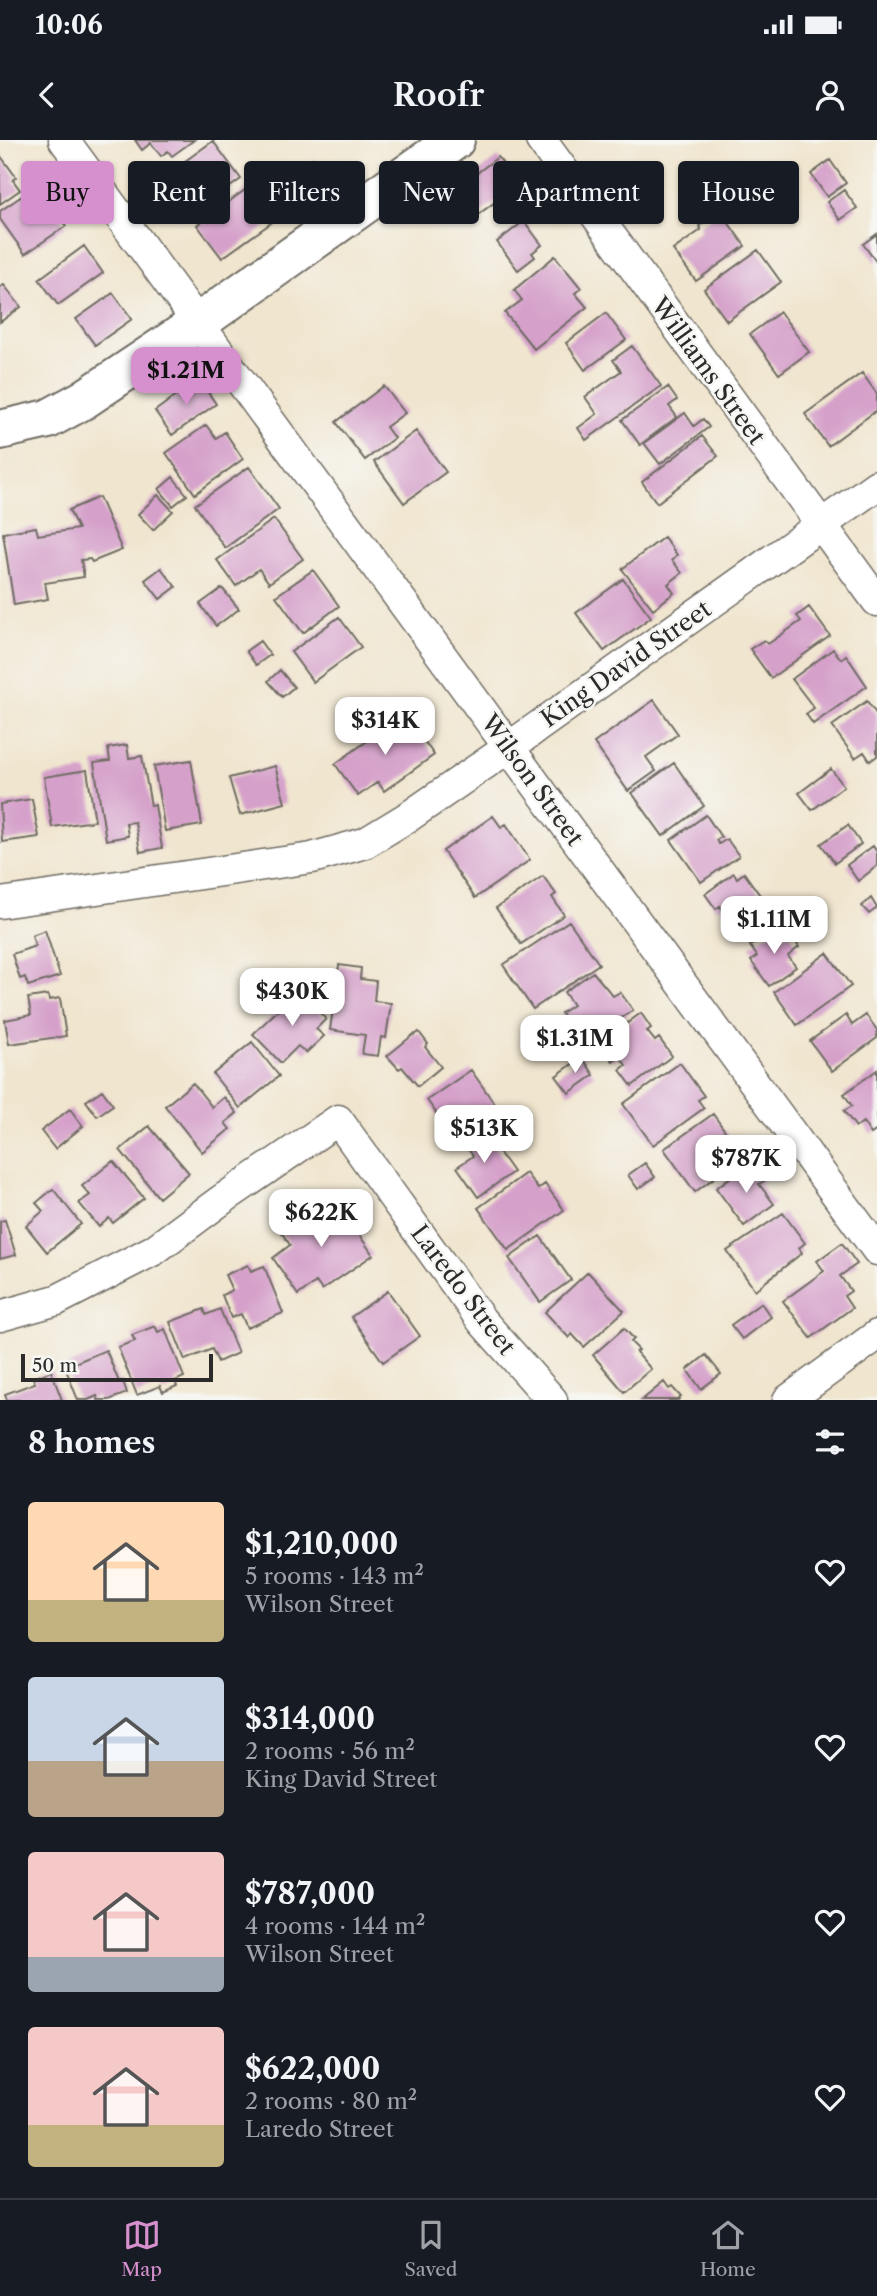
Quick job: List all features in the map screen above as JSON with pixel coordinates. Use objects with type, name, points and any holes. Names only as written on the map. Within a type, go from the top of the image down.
[{"type":"street","name":"Wilson Street","points":[[64,140],[877,1250]]},
{"type":"street","points":[[0,430],[48,419],[83,400],[198,323],[455,140]]},
{"type":"street","name":"Williams Street","points":[[541,140],[877,601]]},
{"type":"street","name":"King David Street","points":[[0,903],[312,858],[365,843],[411,815],[508,748],[877,485]]},
{"type":"street","name":"Laredo Street","points":[[0,1316],[57,1300],[154,1250],[220,1201],[338,1121],[482,1321],[552,1400]]},
{"type":"street","points":[[788,1400],[877,1335]]},
{"type":"building","points":[[135,140],[194,140],[172,156],[168,151],[161,156],[151,143],[142,150]]},
{"type":"building","points":[[213,141],[228,161],[185,161]]},
{"type":"building","points":[[0,155],[16,177],[13,180],[20,190],[0,204]]},
{"type":"building","points":[[498,157],[501,161],[493,161],[493,203],[479,214],[479,172]]},
{"type":"building","points":[[830,160],[846,183],[827,197],[811,174]]},
{"type":"building","points":[[230,164],[241,179],[230,187]]},
{"type":"building","points":[[844,190],[857,208],[840,220],[827,202]]},
{"type":"building","points":[[244,191],[244,224],[270,224],[222,258],[197,225],[230,224],[230,201]]},
{"type":"building","points":[[21,197],[21,224],[66,226],[25,254],[0,219],[0,211]]},
{"type":"building","points":[[520,224],[526,224],[542,245],[532,253],[535,257],[518,270],[497,242]]},
{"type":"building","points":[[729,224],[745,246],[696,281],[673,250],[701,230],[699,226]]},
{"type":"building","points":[[877,234],[877,263],[863,244]]},
{"type":"building","points":[[84,246],[103,273],[58,305],[39,279]]},
{"type":"building","points":[[758,250],[781,282],[727,321],[704,289]]},
{"type":"building","points":[[555,256],[581,288],[575,293],[587,307],[534,349],[505,313],[522,300],[514,290]]},
{"type":"building","points":[[4,285],[21,307],[0,322],[0,287]]},
{"type":"building","points":[[113,293],[132,319],[95,345],[76,319]]},
{"type":"building","points":[[780,312],[809,352],[779,374],[750,334]]},
{"type":"building","points":[[606,313],[626,340],[585,370],[566,343]]},
{"type":"building","points":[[632,346],[661,386],[586,440],[578,428],[597,414],[585,397],[621,371],[613,360]]},
{"type":"building","points":[[862,373],[877,394],[877,410],[828,446],[805,414]]},
{"type":"building","points":[[199,379],[216,404],[172,435],[155,411]]},
{"type":"building","points":[[384,386],[405,413],[386,427],[394,438],[365,460],[336,422]]},
{"type":"building","points":[[668,387],[677,400],[669,406],[677,417],[640,445],[622,420]]},
{"type":"building","points":[[685,413],[694,426],[703,419],[709,427],[660,464],[644,443]]},
{"type":"building","points":[[206,425],[216,438],[225,432],[243,459],[195,494],[166,453]]},
{"type":"building","points":[[416,431],[446,472],[404,503],[374,462]]},
{"type":"building","points":[[702,436],[718,456],[657,503],[642,482]]},
{"type":"building","points":[[249,467],[279,509],[225,548],[195,505]]},
{"type":"building","points":[[173,477],[187,495],[173,506],[159,489]]},
{"type":"building","points":[[158,495],[173,511],[153,530],[138,514]]},
{"type":"building","points":[[99,497],[122,550],[92,562],[90,559],[81,560],[84,577],[45,583],[48,599],[14,605],[3,533],[36,527],[38,535],[78,529],[69,510]]},
{"type":"building","points":[[274,519],[303,559],[269,583],[259,569],[236,586],[217,560]]},
{"type":"building","points":[[664,537],[677,555],[672,560],[682,573],[668,584],[674,593],[653,609],[622,569]]},
{"type":"building","points":[[161,568],[176,587],[160,599],[145,580]]},
{"type":"building","points":[[313,570],[339,606],[303,633],[276,596]]},
{"type":"building","points":[[623,579],[651,617],[604,651],[576,613]]},
{"type":"building","points":[[222,588],[239,609],[216,626],[200,604]]},
{"type":"building","points":[[809,607],[830,636],[771,678],[750,649],[764,640],[768,644],[801,621],[797,616]]},
{"type":"building","points":[[339,617],[361,647],[313,682],[291,652]]},
{"type":"building","points":[[260,641],[270,655],[256,665],[246,651]]},
{"type":"building","points":[[833,649],[841,659],[846,655],[867,686],[813,724],[806,714],[814,708],[792,679]]},
{"type":"building","points":[[280,670],[294,687],[282,697],[268,681]]},
{"type":"building","points":[[654,700],[678,734],[646,757],[656,771],[628,791],[594,743]]},
{"type":"building","points":[[867,701],[877,715],[877,756],[870,761],[864,752],[855,758],[832,726]]},
{"type":"building","points":[[405,714],[434,755],[384,791],[378,782],[358,796],[335,764]]},
{"type":"building","points":[[127,745],[129,758],[142,756],[151,806],[155,805],[162,848],[140,852],[135,822],[126,823],[128,836],[106,840],[94,763],[110,761],[108,748]]},
{"type":"building","points":[[191,760],[202,825],[165,831],[154,766]]},
{"type":"building","points":[[674,763],[704,806],[663,836],[632,793]]},
{"type":"building","points":[[275,766],[285,803],[240,815],[229,778]]},
{"type":"building","points":[[831,769],[844,786],[812,810],[799,793]]},
{"type":"building","points":[[87,770],[95,821],[52,827],[44,777]]},
{"type":"building","points":[[32,799],[39,837],[2,842],[0,804]]},
{"type":"building","points":[[706,815],[721,837],[716,840],[719,844],[727,839],[739,856],[701,882],[671,840]]},
{"type":"building","points":[[493,816],[501,827],[506,824],[530,860],[475,898],[443,851]]},
{"type":"building","points":[[848,825],[861,844],[835,863],[821,844]]},
{"type":"building","points":[[873,846],[877,852],[877,866],[858,881],[847,865]]},
{"type":"building","points":[[734,873],[737,878],[744,873],[767,905],[735,928],[720,906],[716,909],[705,894]]},
{"type":"building","points":[[543,876],[556,894],[552,897],[564,915],[521,944],[496,908]]},
{"type":"building","points":[[871,898],[877,908],[869,914],[862,906]]},
{"type":"building","points":[[569,921],[599,964],[533,1009],[503,965]]},
{"type":"building","points":[[775,929],[781,938],[789,932],[799,947],[788,956],[796,967],[769,986],[751,961],[757,956],[750,946]]},
{"type":"building","points":[[45,930],[60,976],[28,986],[25,977],[20,979],[12,954],[35,946],[32,935]]},
{"type":"building","points":[[827,953],[851,986],[797,1025],[774,992]]},
{"type":"building","points":[[339,965],[361,968],[360,979],[376,981],[374,1001],[391,1003],[386,1038],[381,1037],[378,1056],[362,1054],[365,1035],[330,1030]]},
{"type":"building","points":[[593,972],[613,996],[620,992],[633,1010],[594,1037],[588,1029],[577,1036],[561,1013],[573,1005],[564,992]]},
{"type":"building","points":[[299,990],[326,1019],[316,1029],[324,1036],[306,1053],[298,1046],[281,1063],[253,1034]]},
{"type":"building","points":[[48,995],[49,1000],[60,998],[66,1036],[9,1044],[5,1020],[31,1015],[28,998]]},
{"type":"building","points":[[641,1013],[651,1028],[647,1031],[655,1041],[659,1038],[672,1056],[632,1086],[620,1070],[626,1065],[619,1056],[613,1061],[600,1043]]},
{"type":"building","points":[[846,1015],[852,1025],[866,1015],[877,1030],[877,1038],[832,1071],[810,1041]]},
{"type":"building","points":[[419,1032],[428,1044],[425,1047],[441,1067],[418,1086],[402,1067],[399,1069],[387,1056]]},
{"type":"building","points":[[252,1042],[279,1076],[240,1108],[213,1074]]},
{"type":"building","points":[[582,1057],[594,1075],[569,1093],[556,1076]]},
{"type":"building","points":[[680,1063],[704,1096],[698,1100],[704,1108],[653,1145],[623,1104]]},
{"type":"building","points":[[471,1070],[499,1110],[455,1140],[427,1100]]},
{"type":"building","points":[[877,1070],[877,1130],[871,1134],[863,1122],[856,1127],[844,1111],[852,1106],[844,1094]]},
{"type":"building","points":[[193,1083],[212,1107],[224,1097],[237,1113],[225,1123],[230,1129],[202,1152],[165,1106]]},
{"type":"building","points":[[102,1090],[113,1105],[97,1116],[86,1101]]},
{"type":"building","points":[[70,1109],[83,1126],[55,1149],[41,1131]]},
{"type":"building","points":[[713,1114],[743,1156],[695,1192],[664,1149]]},
{"type":"building","points":[[149,1126],[189,1173],[159,1198],[120,1150]]},
{"type":"building","points":[[484,1131],[513,1172],[478,1197],[457,1167],[473,1156],[465,1145]]},
{"type":"building","points":[[113,1161],[144,1198],[113,1223],[109,1218],[99,1227],[79,1203],[90,1195],[82,1186]]},
{"type":"building","points":[[645,1163],[655,1177],[638,1189],[628,1175]]},
{"type":"building","points":[[750,1163],[764,1181],[759,1184],[774,1204],[744,1226],[716,1188]]},
{"type":"building","points":[[526,1173],[538,1189],[545,1184],[564,1210],[508,1250],[478,1208]]},
{"type":"building","points":[[53,1189],[81,1224],[47,1252],[26,1226],[43,1211],[36,1203]]},
{"type":"building","points":[[333,1197],[373,1255],[322,1290],[316,1282],[298,1295],[273,1258],[290,1245],[282,1233]]},
{"type":"building","points":[[783,1213],[805,1243],[799,1248],[802,1253],[755,1290],[727,1251]]},
{"type":"building","points":[[5,1220],[16,1255],[0,1259],[0,1221]]},
{"type":"building","points":[[540,1236],[571,1280],[540,1302],[509,1258]]},
{"type":"building","points":[[842,1243],[857,1264],[840,1276],[851,1291],[844,1296],[852,1308],[811,1338],[783,1301],[824,1271],[817,1261]]},
{"type":"building","points":[[248,1265],[251,1271],[264,1266],[283,1313],[247,1328],[241,1314],[231,1318],[222,1295],[232,1290],[225,1275]]},
{"type":"building","points":[[588,1272],[624,1311],[584,1347],[572,1334],[569,1338],[545,1312]]},
{"type":"building","points":[[388,1291],[420,1336],[383,1362],[351,1317]]},
{"type":"building","points":[[761,1303],[771,1317],[742,1339],[731,1325]]},
{"type":"building","points":[[204,1309],[206,1315],[220,1309],[238,1353],[218,1362],[212,1349],[185,1360],[170,1322]]},
{"type":"building","points":[[155,1326],[158,1332],[165,1329],[184,1377],[175,1381],[177,1386],[163,1392],[160,1386],[137,1395],[118,1347],[135,1341],[132,1335]]},
{"type":"building","points":[[624,1328],[634,1339],[631,1342],[639,1350],[636,1352],[651,1369],[624,1392],[593,1355]]},
{"type":"building","points":[[106,1350],[119,1382],[123,1381],[127,1393],[109,1400],[98,1400],[97,1396],[78,1400],[65,1367]]},
{"type":"building","points":[[706,1355],[721,1374],[701,1389],[687,1370]]},
{"type":"building","points":[[51,1371],[62,1400],[7,1400],[5,1394],[35,1383],[33,1378]]},
{"type":"building","points":[[664,1382],[681,1397],[678,1400],[642,1400]]}]
